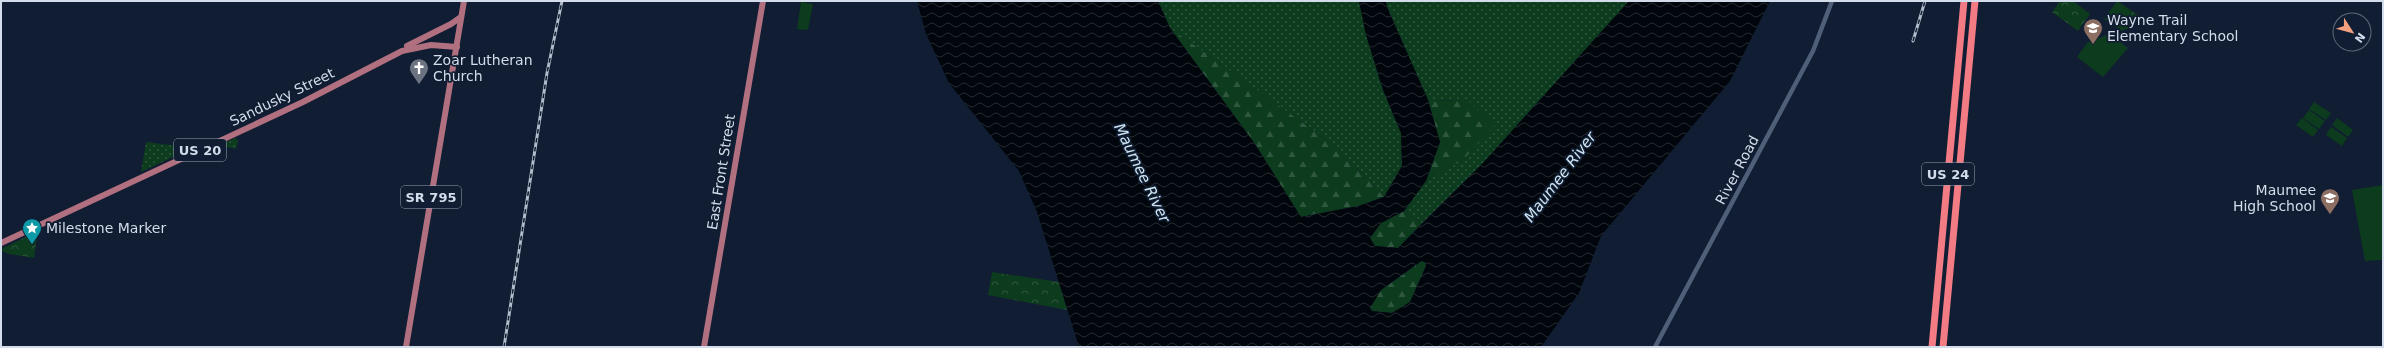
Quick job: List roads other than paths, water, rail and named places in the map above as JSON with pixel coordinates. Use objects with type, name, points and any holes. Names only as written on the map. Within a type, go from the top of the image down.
[{"type":"highway","name":"US 24","points":[[1932,347],[1964,1]]},
{"type":"highway","name":"US 24","points":[[1943,347],[1975,1]]},
{"type":"main road","points":[[457,47],[464,1]]},
{"type":"main road","name":"East Front Street","points":[[704,347],[763,1]]},
{"type":"main road","name":"US 20","points":[[398,53],[405,47],[445,28],[462,17]]},
{"type":"main road","name":"US 20","points":[[398,53],[413,47],[431,45],[457,47]]},
{"type":"main road","name":"SR 795","points":[[406,347],[457,47]]},
{"type":"main road","name":"Sandusky Street","points":[[1,243],[303,102],[398,53]]},
{"type":"street","name":"River Road","points":[[1655,347],[1814,51],[1832,1]]},
{"type":"water","name":"Maumee River","points":[[917,1],[1158,1],[1170,28],[1255,144],[1301,217],[1358,206],[1384,197],[1402,166],[1401,133],[1383,90],[1366,35],[1359,1],[1386,1],[1387,7],[1428,100],[1440,142],[1426,181],[1404,211],[1381,223],[1370,238],[1375,246],[1398,248],[1483,163],[1629,1],[1770,1],[1730,81],[1601,236],[1579,293],[1541,347],[1079,347],[1037,212],[1019,171],[949,83],[926,34]],"holes":[[[1421,261],[1425,262],[1426,266],[1410,302],[1392,313],[1372,311],[1370,308],[1381,290]]]},
{"type":"railway","points":[[504,347],[547,73],[562,1]]},
{"type":"railway","points":[[1913,41],[1925,1]]},
{"type":"place","name":"Wayne Trail Elementary School","points":[[2093,45]]},
{"type":"place","name":"Zoar Lutheran Church","points":[[419,85]]},
{"type":"place","name":"Maumee High School","points":[[2330,215]]},
{"type":"place","name":"Milestone Marker","points":[[32,245]]}]
